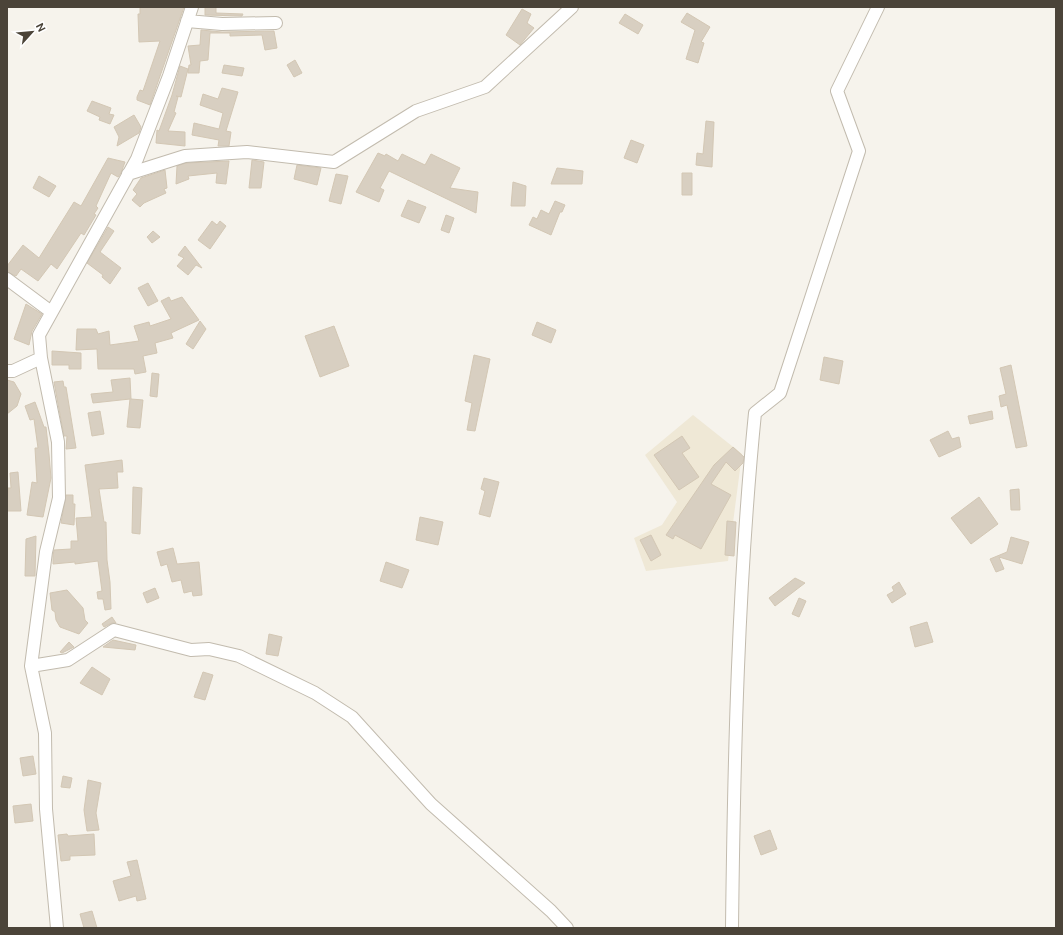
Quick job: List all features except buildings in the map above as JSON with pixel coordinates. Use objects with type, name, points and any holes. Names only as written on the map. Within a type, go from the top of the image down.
[{"type":"street","points":[[56,928],[46,809],[45,732],[31,666],[46,552],[59,498],[58,442],[41,358],[39,335],[50,311],[137,159],[169,76],[192,7]]},
{"type":"street","points":[[128,174],[185,156],[247,152],[334,162],[416,111],[485,86],[572,7]]},
{"type":"street","points":[[732,928],[735,744],[746,501],[755,413],[780,393],[859,151],[837,91],[878,7]]},
{"type":"street","points":[[187,20],[222,24],[276,23]]},
{"type":"street","points":[[7,279],[50,311]]},
{"type":"street","points":[[7,371],[13,370],[41,358]]},
{"type":"street","points":[[31,666],[68,660],[114,630],[191,650],[209,649],[239,656],[315,693],[352,717],[431,804],[551,911],[567,928]]},
{"type":"shaded area","points":[[693,415],[742,454],[728,561],[646,571],[634,538],[662,525],[677,502],[645,455]]}]
